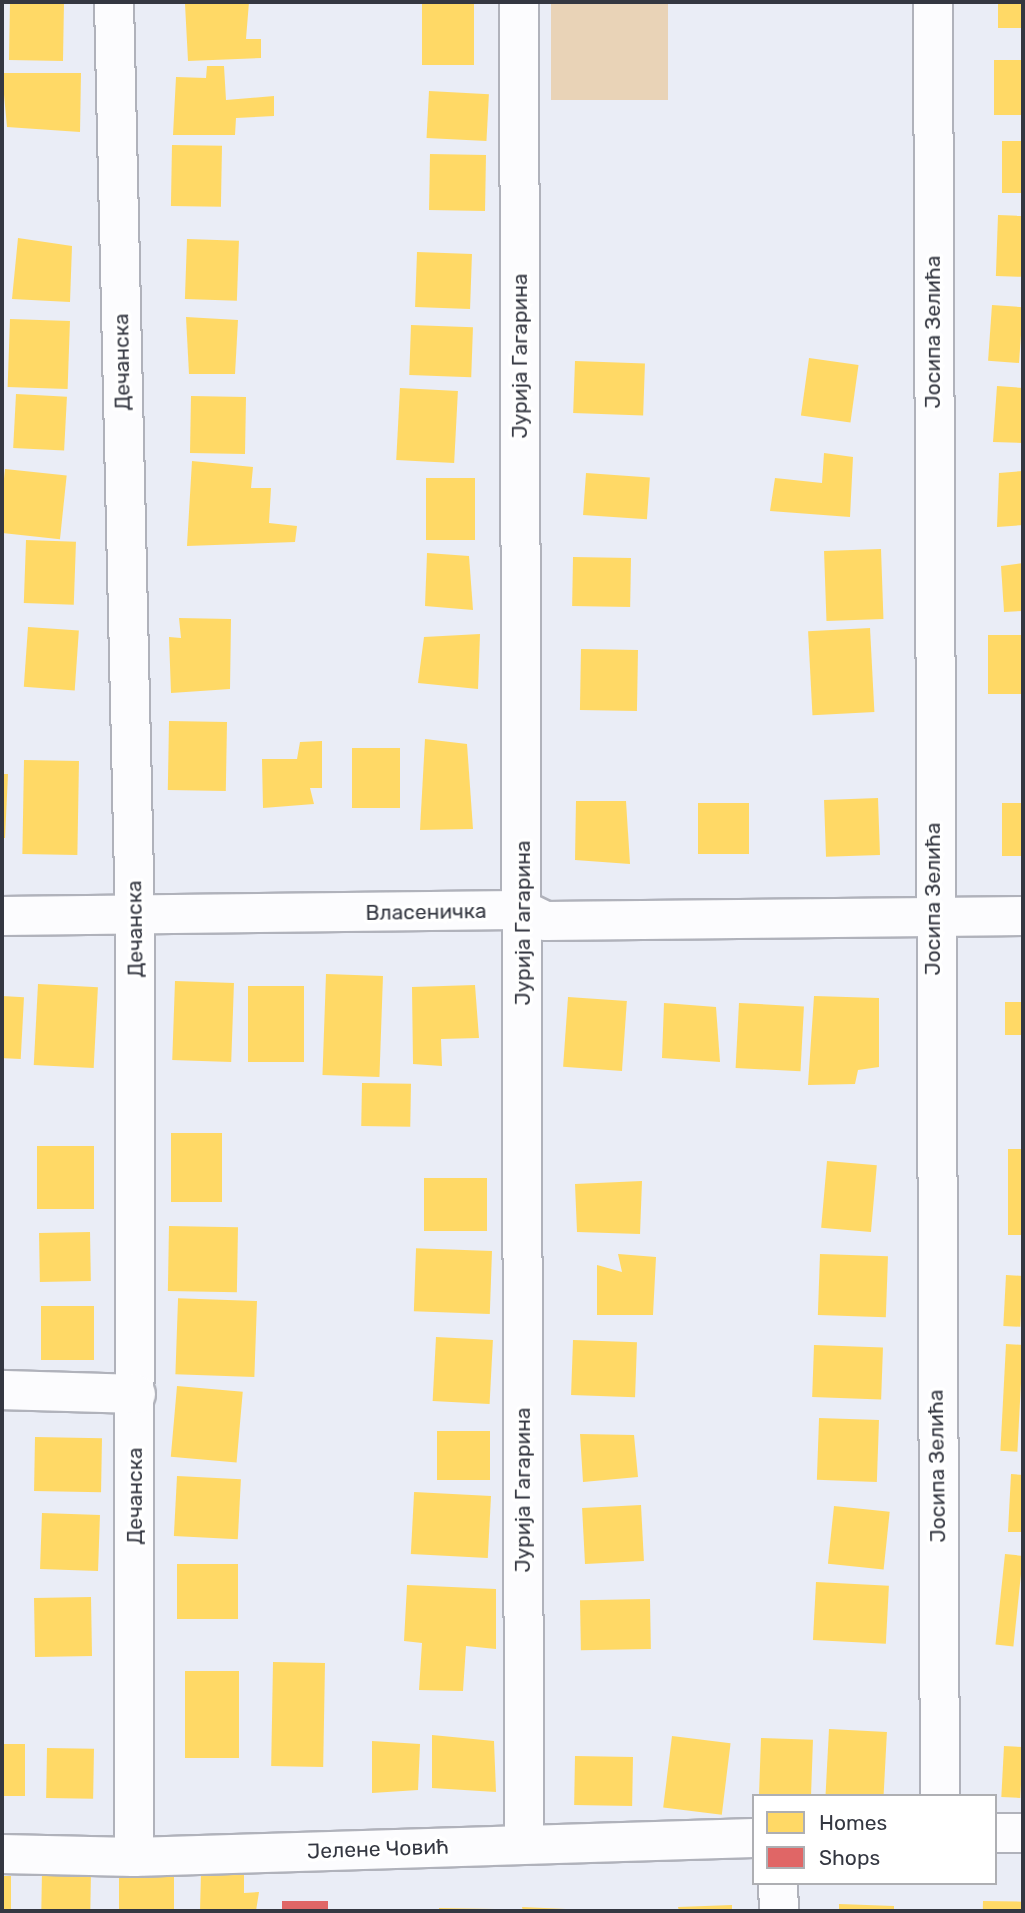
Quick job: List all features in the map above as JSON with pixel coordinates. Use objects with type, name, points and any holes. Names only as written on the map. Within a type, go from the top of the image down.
[{"type":"street","name":"Дечанска","points":[[114,2],[135,919],[134,1857]]},
{"type":"street","name":"Јурија Гагарина","points":[[519,2],[524,1844]]},
{"type":"street","name":"Јосипа Зелића","points":[[933,2],[932,916],[940,1794]]},
{"type":"street","name":"Власеничка","points":[[2,916],[135,919],[523,910],[546,922],[1023,916]]},
{"type":"street","points":[[2,1390],[136,1394]]},
{"type":"street","points":[[997,1833],[1023,1833]]},
{"type":"street","name":"Јелене Човић","points":[[2,1854],[134,1857],[752,1838]]},
{"type":"street","points":[[778,1885],[779,1911]]},
{"type":"shaded area","points":[[551,2],[668,2],[668,100],[551,100]]},
{"type":"building: Homes","points":[[10,2],[64,3],[63,61],[9,60]]},
{"type":"building: Homes","points":[[249,2],[246,39],[261,39],[261,58],[188,61],[185,4]]},
{"type":"building: Homes","points":[[422,2],[474,2],[474,65],[422,65]]},
{"type":"building: Homes","points":[[998,2],[1023,2],[1023,28],[998,28]]},
{"type":"building: Homes","points":[[994,60],[1023,60],[1023,115],[994,115]]},
{"type":"building: Homes","points":[[207,66],[224,66],[226,100],[274,96],[274,116],[236,118],[235,135],[173,135],[176,77],[206,78]]},
{"type":"building: Homes","points":[[2,73],[81,73],[80,132],[7,127]]},
{"type":"building: Homes","points":[[429,91],[489,94],[486,141],[427,138]]},
{"type":"building: Homes","points":[[1002,141],[1023,141],[1023,193],[1002,193]]},
{"type":"building: Homes","points":[[172,145],[222,146],[221,207],[171,206]]},
{"type":"building: Homes","points":[[430,154],[486,155],[485,211],[429,210]]},
{"type":"building: Homes","points":[[998,215],[1023,216],[1021,277],[996,276]]},
{"type":"building: Homes","points":[[18,238],[72,246],[70,302],[12,299]]},
{"type":"building: Homes","points":[[187,239],[239,241],[237,301],[185,299]]},
{"type":"building: Homes","points":[[417,252],[472,254],[470,309],[415,307]]},
{"type":"building: Homes","points":[[992,305],[1023,307],[1019,363],[988,361]]},
{"type":"building: Homes","points":[[186,317],[238,320],[235,374],[189,374]]},
{"type":"building: Homes","points":[[10,319],[70,321],[68,389],[8,387]]},
{"type":"building: Homes","points":[[411,325],[473,327],[471,377],[409,375]]},
{"type":"building: Homes","points":[[809,358],[859,365],[850,422],[801,415]]},
{"type":"building: Homes","points":[[575,361],[645,363],[643,415],[573,413]]},
{"type":"building: Homes","points":[[997,386],[1023,388],[1023,443],[993,442]]},
{"type":"building: Homes","points":[[400,388],[458,391],[454,463],[396,460]]},
{"type":"building: Homes","points":[[16,394],[67,397],[64,451],[13,448]]},
{"type":"building: Homes","points":[[191,396],[246,397],[245,454],[190,453]]},
{"type":"building: Homes","points":[[824,453],[853,457],[850,517],[770,511],[775,478],[822,483]]},
{"type":"building: Homes","points":[[192,461],[253,467],[251,488],[271,488],[269,523],[297,526],[295,542],[187,546]]},
{"type":"building: Homes","points":[[5,469],[67,475],[60,539],[2,533]]},
{"type":"building: Homes","points":[[1023,471],[1023,525],[997,527],[999,473]]},
{"type":"building: Homes","points":[[586,473],[650,477],[647,519],[583,515]]},
{"type":"building: Homes","points":[[426,478],[475,478],[475,540],[426,540]]},
{"type":"building: Homes","points":[[26,540],[76,542],[74,605],[24,603]]},
{"type":"building: Homes","points":[[881,549],[883,619],[826,621],[824,551]]},
{"type":"building: Homes","points":[[427,553],[469,556],[473,610],[425,606]]},
{"type":"building: Homes","points":[[573,557],[631,558],[630,607],[572,606]]},
{"type":"building: Homes","points":[[1023,563],[1023,611],[1004,612],[1001,566]]},
{"type":"building: Homes","points":[[179,618],[231,619],[230,689],[171,693],[169,637],[181,638]]},
{"type":"building: Homes","points":[[28,627],[79,631],[75,690],[24,687]]},
{"type":"building: Homes","points":[[870,628],[874,712],[812,715],[808,631]]},
{"type":"building: Homes","points":[[480,634],[478,689],[418,683],[424,637]]},
{"type":"building: Homes","points":[[988,635],[1023,635],[1023,694],[988,694]]},
{"type":"building: Homes","points":[[581,649],[638,650],[637,711],[580,710]]},
{"type":"building: Homes","points":[[169,721],[227,722],[226,791],[168,790]]},
{"type":"building: Homes","points":[[425,739],[467,744],[473,829],[420,830]]},
{"type":"building: Homes","points":[[322,741],[322,788],[310,788],[314,804],[263,808],[262,759],[297,759],[300,742]]},
{"type":"building: Homes","points":[[352,748],[400,748],[400,808],[352,808]]},
{"type":"building: Homes","points":[[24,760],[79,761],[77,855],[22,854]]},
{"type":"building: Homes","points":[[2,774],[8,774],[5,838],[2,838]]},
{"type":"building: Homes","points":[[878,798],[880,855],[826,857],[824,800]]},
{"type":"building: Homes","points":[[576,801],[626,801],[630,864],[575,860]]},
{"type":"building: Homes","points":[[698,803],[749,803],[749,854],[698,854]]},
{"type":"building: Homes","points":[[1002,803],[1023,803],[1023,856],[1002,856]]},
{"type":"building: Homes","points":[[326,974],[383,976],[379,1077],[322,1075]]},
{"type":"building: Homes","points":[[175,981],[234,983],[231,1062],[172,1060]]},
{"type":"building: Homes","points":[[38,984],[98,987],[94,1068],[34,1065]]},
{"type":"building: Homes","points":[[475,985],[479,1038],[441,1039],[442,1066],[413,1064],[412,987]]},
{"type":"building: Homes","points":[[248,986],[304,986],[304,1062],[248,1062]]},
{"type":"building: Homes","points":[[2,996],[24,997],[21,1059],[2,1058]]},
{"type":"building: Homes","points":[[814,996],[879,998],[879,1067],[858,1070],[855,1084],[808,1085]]},
{"type":"building: Homes","points":[[568,997],[627,1001],[622,1071],[563,1067]]},
{"type":"building: Homes","points":[[1005,1002],[1023,1002],[1023,1035],[1005,1035]]},
{"type":"building: Homes","points":[[664,1003],[716,1007],[720,1062],[662,1058]]},
{"type":"building: Homes","points":[[739,1003],[804,1006],[801,1071],[736,1068]]},
{"type":"building: Homes","points":[[362,1083],[411,1084],[410,1127],[361,1126]]},
{"type":"building: Homes","points":[[171,1133],[222,1133],[222,1202],[171,1202]]},
{"type":"building: Homes","points":[[37,1146],[94,1146],[94,1209],[37,1209]]},
{"type":"building: Homes","points":[[1008,1149],[1023,1149],[1023,1235],[1008,1235]]},
{"type":"building: Homes","points":[[827,1161],[877,1165],[871,1232],[821,1228]]},
{"type":"building: Homes","points":[[424,1178],[487,1178],[487,1231],[424,1231]]},
{"type":"building: Homes","points":[[642,1181],[640,1234],[577,1232],[575,1184]]},
{"type":"building: Homes","points":[[169,1226],[238,1227],[237,1292],[168,1291]]},
{"type":"building: Homes","points":[[90,1232],[91,1281],[40,1282],[39,1233]]},
{"type":"building: Homes","points":[[416,1248],[492,1251],[490,1314],[414,1311]]},
{"type":"building: Homes","points":[[618,1254],[656,1257],[653,1315],[597,1315],[597,1265],[622,1272]]},
{"type":"building: Homes","points":[[820,1254],[888,1256],[886,1317],[818,1315]]},
{"type":"building: Homes","points":[[1006,1275],[1023,1276],[1020,1327],[1003,1326]]},
{"type":"building: Homes","points":[[178,1298],[257,1301],[254,1377],[175,1374]]},
{"type":"building: Homes","points":[[41,1306],[94,1306],[94,1360],[41,1360]]},
{"type":"building: Homes","points":[[436,1337],[493,1340],[490,1404],[433,1401]]},
{"type":"building: Homes","points":[[573,1340],[637,1342],[635,1397],[571,1395]]},
{"type":"building: Homes","points":[[1006,1344],[1023,1345],[1017,1452],[1000,1451]]},
{"type":"building: Homes","points":[[814,1345],[883,1347],[881,1399],[812,1397]]},
{"type":"building: Homes","points":[[177,1386],[243,1392],[237,1462],[171,1457]]},
{"type":"building: Homes","points":[[819,1418],[879,1420],[877,1482],[817,1480]]},
{"type":"building: Homes","points":[[437,1431],[490,1431],[490,1480],[437,1480]]},
{"type":"building: Homes","points":[[580,1434],[634,1435],[638,1477],[583,1482]]},
{"type":"building: Homes","points":[[35,1437],[102,1438],[101,1492],[34,1491]]},
{"type":"building: Homes","points":[[1011,1474],[1023,1475],[1023,1532],[1008,1532]]},
{"type":"building: Homes","points":[[177,1476],[241,1479],[238,1539],[174,1536]]},
{"type":"building: Homes","points":[[414,1492],[491,1496],[488,1558],[411,1554]]},
{"type":"building: Homes","points":[[641,1505],[644,1561],[585,1564],[582,1508]]},
{"type":"building: Homes","points":[[834,1506],[890,1512],[884,1570],[828,1564]]},
{"type":"building: Homes","points":[[42,1513],[100,1515],[98,1571],[40,1569]]},
{"type":"building: Homes","points":[[1005,1554],[1023,1556],[1013,1646],[995,1645]]},
{"type":"building: Homes","points":[[177,1564],[238,1564],[238,1619],[177,1619]]},
{"type":"building: Homes","points":[[816,1582],[889,1586],[886,1644],[813,1640]]},
{"type":"building: Homes","points":[[407,1585],[496,1589],[496,1649],[466,1646],[463,1691],[419,1690],[422,1643],[404,1641]]},
{"type":"building: Homes","points":[[91,1597],[92,1656],[35,1657],[34,1598]]},
{"type":"building: Homes","points":[[650,1599],[651,1649],[581,1650],[580,1600]]},
{"type":"building: Homes","points":[[273,1662],[325,1663],[323,1767],[271,1766]]},
{"type":"building: Homes","points":[[185,1671],[239,1671],[239,1758],[185,1758]]},
{"type":"building: Homes","points":[[829,1729],[887,1732],[884,1794],[826,1794]]},
{"type":"building: Homes","points":[[432,1735],[494,1741],[496,1792],[432,1788]]},
{"type":"building: Homes","points":[[672,1736],[731,1743],[722,1815],[663,1807]]},
{"type":"building: Homes","points":[[761,1738],[813,1740],[811,1794],[759,1794]]},
{"type":"building: Homes","points":[[372,1741],[420,1744],[418,1790],[372,1793]]},
{"type":"building: Homes","points":[[2,1744],[25,1744],[25,1796],[2,1796]]},
{"type":"building: Homes","points":[[1004,1746],[1023,1747],[1020,1798],[1001,1797]]},
{"type":"building: Homes","points":[[47,1748],[94,1749],[93,1799],[46,1798]]},
{"type":"building: Homes","points":[[575,1756],[633,1757],[632,1806],[574,1805]]},
{"type":"building: Homes","points":[[42,1871],[91,1872],[90,1911],[41,1911]]},
{"type":"building: Homes","points":[[119,1871],[174,1871],[174,1911],[119,1911]]},
{"type":"building: Homes","points":[[244,1872],[244,1893],[259,1892],[256,1911],[200,1911],[201,1873]]},
{"type":"building: Homes","points":[[2,1876],[11,1876],[11,1911],[2,1911]]},
{"type":"building: Homes","points":[[983,1901],[1023,1902],[1023,1911],[983,1911]]},
{"type":"building: Homes","points":[[839,1904],[894,1906],[894,1911],[839,1911]]},
{"type":"building: Homes","points":[[732,1905],[732,1911],[679,1911],[678,1907]]},
{"type":"building: Homes","points":[[522,1907],[566,1909],[566,1911],[523,1911]]},
{"type":"building: Homes","points":[[439,1908],[495,1909],[495,1911],[439,1911]]},
{"type":"building: Shops","points":[[282,1901],[328,1901],[328,1911],[282,1911]]}]
